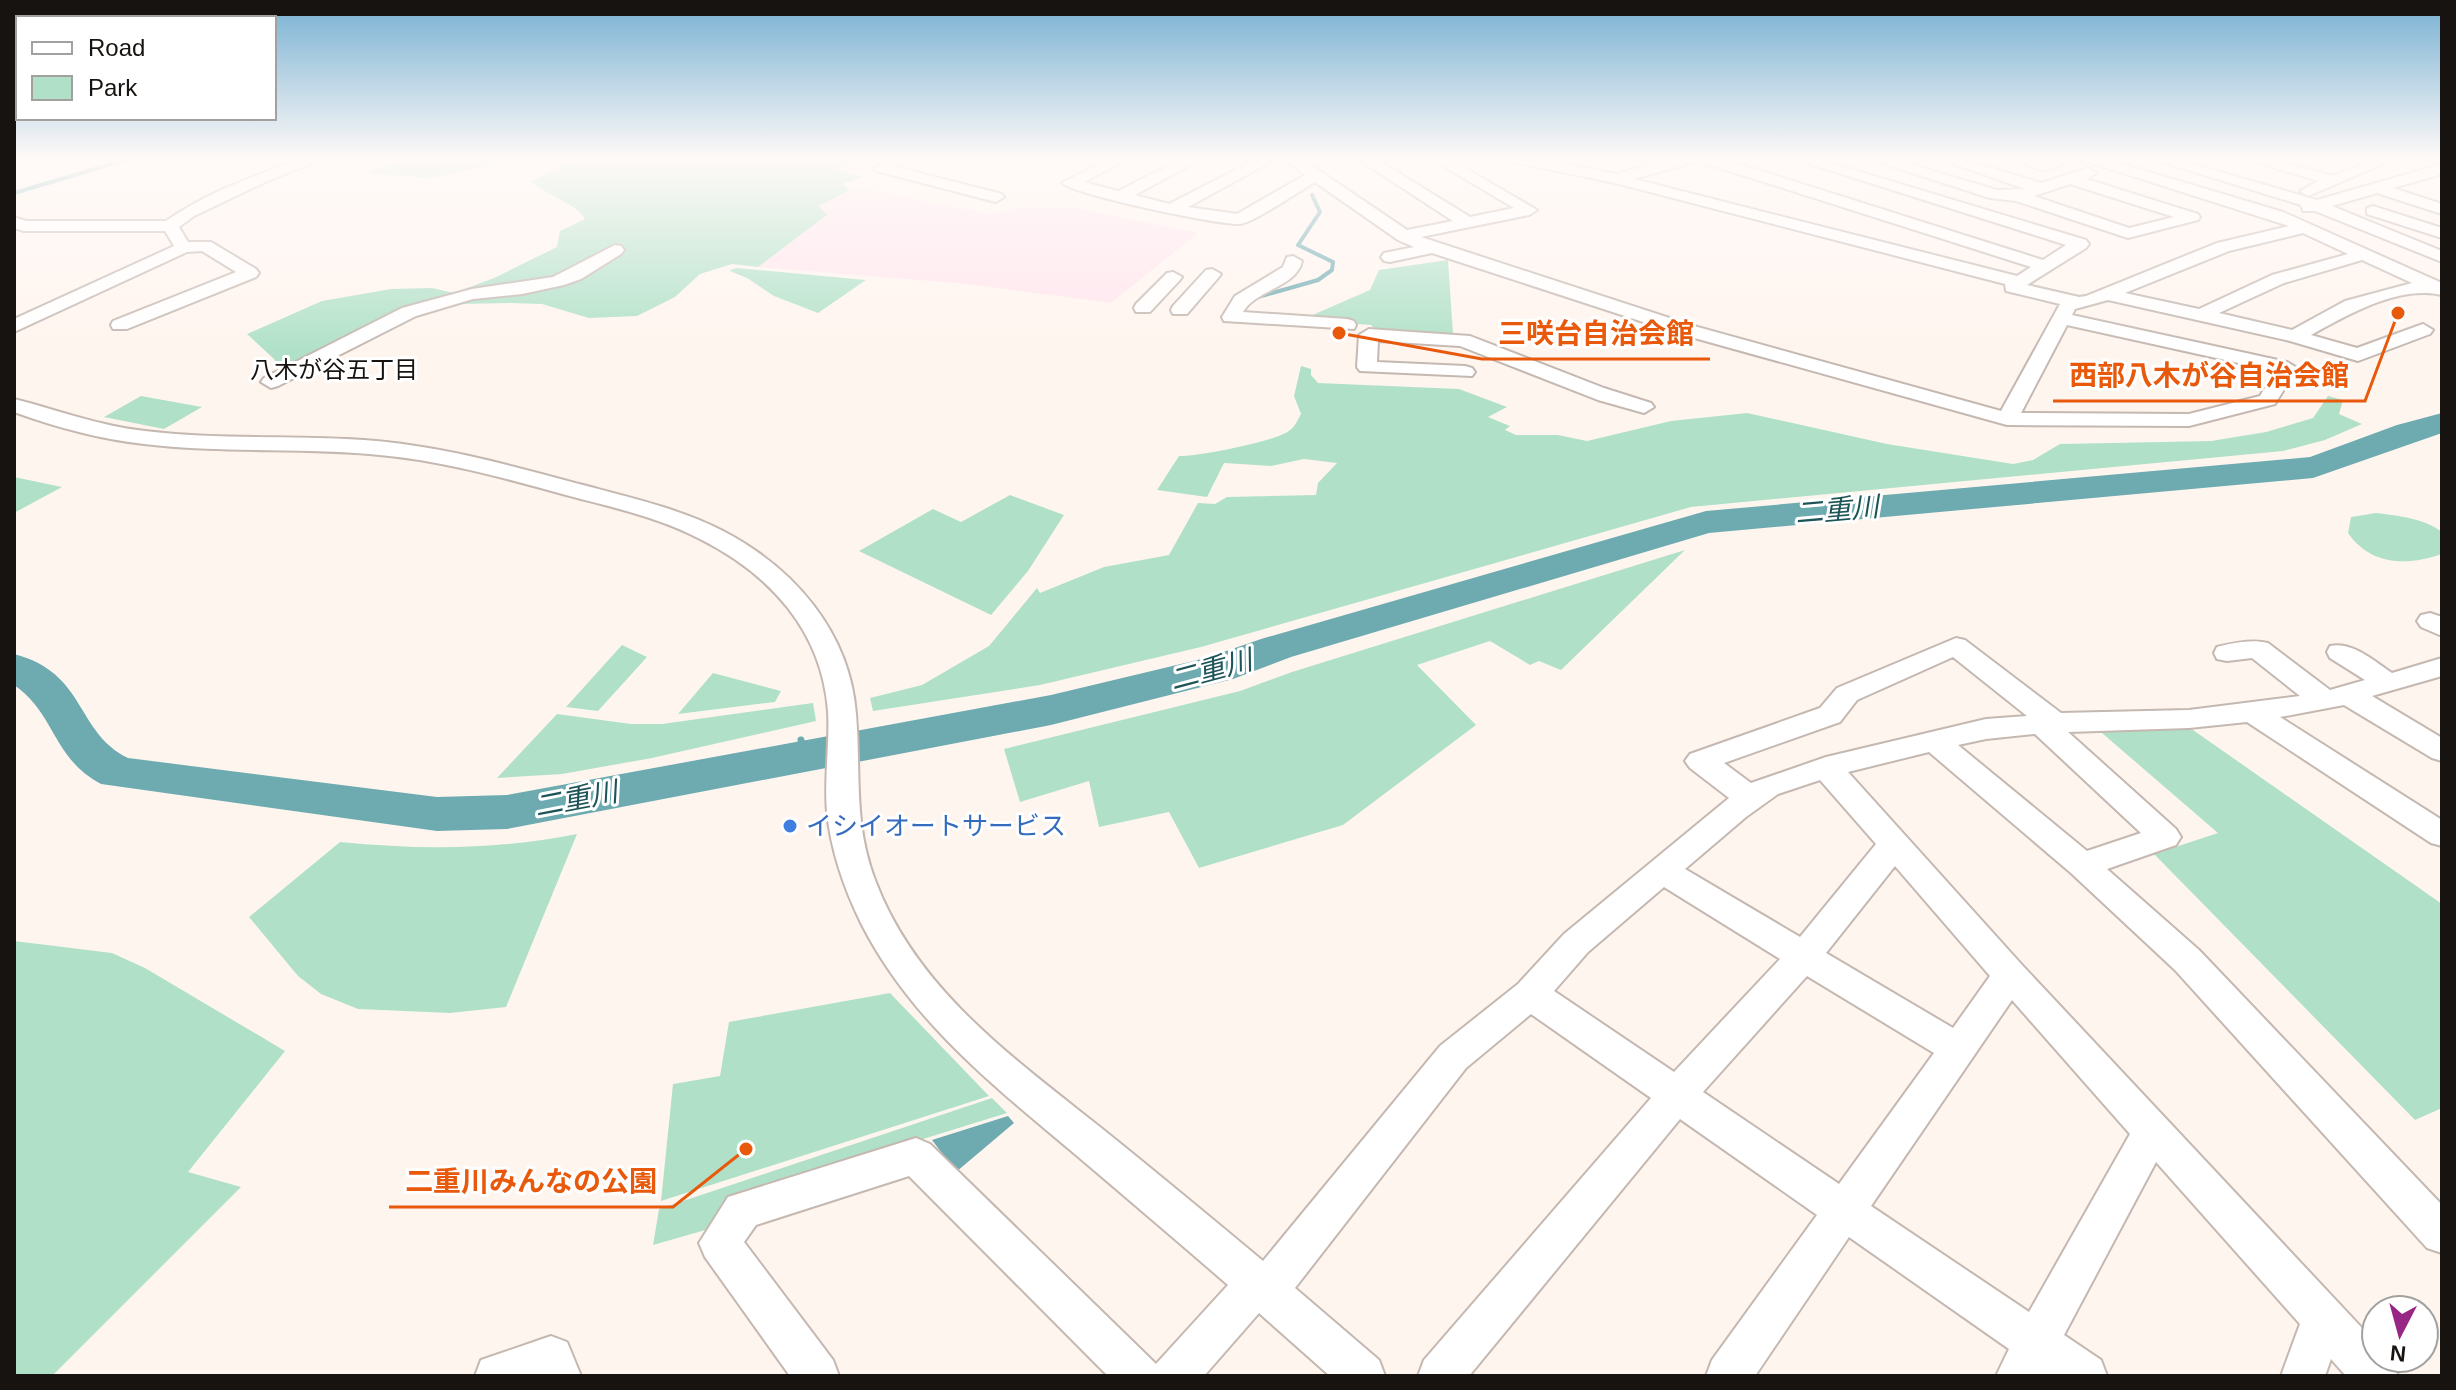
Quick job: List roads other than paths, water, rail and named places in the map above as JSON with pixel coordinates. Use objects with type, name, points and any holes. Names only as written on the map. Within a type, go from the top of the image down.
[{"type":"street","points":[[17,226],[170,226],[176,222]]},
{"type":"street","points":[[1256,222],[1263,223]]},
{"type":"street","points":[[1384,222],[1404,236],[1433,248],[1687,330],[2007,419],[2189,420],[2268,400],[2287,368],[2061,318]]},
{"type":"street","points":[[1404,236],[1473,222]]},
{"type":"street","points":[[1783,222],[2018,282]]},
{"type":"street","points":[[1906,222],[2044,266]]},
{"type":"street","points":[[2007,222],[2080,244],[2012,287],[2080,303]]},
{"type":"street","points":[[2095,222],[2128,233],[2172,222]]},
{"type":"street","points":[[2291,222],[2436,287]]},
{"type":"street","points":[[2363,222],[2442,257]]},
{"type":"street","points":[[2407,222],[2442,233]]},
{"type":"street","points":[[2163,224],[2223,247]]},
{"type":"street","points":[[170,226],[183,247]]},
{"type":"street","points":[[2007,419],[2068,305],[2107,294],[2223,247],[2303,228]]},
{"type":"street","points":[[14,326],[134,273],[183,247],[205,246],[250,273],[120,325]]},
{"type":"street","points":[[1390,257],[1433,248]]},
{"type":"street","points":[[271,382],[409,312],[481,292],[522,289],[558,281],[575,275],[615,250]]},
{"type":"street","points":[[2201,315],[2278,279],[2362,255]]},
{"type":"street","points":[[1293,261],[1291,270],[1241,300],[1231,317],[1347,325]]},
{"type":"street","points":[[1180,310],[1212,274]]},
{"type":"street","points":[[1143,308],[1173,277]]},
{"type":"street","points":[[2295,336],[2352,305],[2436,287]]},
{"type":"street","points":[[2107,294],[2295,336],[2358,355],[2423,330]]},
{"type":"street","points":[[2403,323],[2442,319]]},
{"type":"street","points":[[1465,372],[1367,367],[1369,335],[1463,340],[1644,407]]},
{"type":"street","points":[[14,405],[75,426],[152,439],[335,445],[427,454],[520,475],[695,526],[720,538],[766,570],[809,612],[836,668],[842,724],[840,772],[844,823],[858,879],[880,928],[905,969],[976,1048],[1262,1285],[1363,1376]]},
{"type":"street","points":[[1750,798],[1700,761],[1830,715],[1847,694],[1956,646],[2048,724],[2165,837],[2082,865]]},
{"type":"street","points":[[2227,653],[2258,649],[2337,698],[2442,751]]},
{"type":"street","points":[[2340,652],[2389,683]]},
{"type":"street","points":[[1174,1376],[1262,1285],[1286,1267],[1453,1057],[1530,994],[1576,943],[1767,787],[1826,767],[1986,729],[2189,719],[2252,712],[2337,698],[2438,672]]},
{"type":"street","points":[[2252,712],[2442,835]]},
{"type":"street","points":[[1935,742],[2082,865],[2187,960],[2442,1234]]},
{"type":"street","points":[[1826,767],[2010,975],[2376,1376]]},
{"type":"street","points":[[1440,1376],[1677,1095],[1804,956],[1894,844]]},
{"type":"street","points":[[1662,871],[1959,1050]]},
{"type":"street","points":[[1728,1376],[2010,975]]},
{"type":"street","points":[[1530,994],[1846,1211],[2027,1359],[2085,1376]]},
{"type":"street","points":[[2027,1359],[2152,1132]]},
{"type":"street","points":[[817,1376],[720,1243],[742,1210],[916,1156],[1139,1376]]},
{"type":"street","points":[[2303,1376],[2324,1319]]},
{"type":"street","points":[[497,1376],[551,1358],[559,1376]]},
{"type":"water","points":[[1008,1116],[1014,1123],[956,1172],[932,1140]]},
{"type":"waterway","points":[[1251,299],[1318,280],[1332,270],[1333,262],[1298,245],[1313,222]]},
{"type":"waterway","name":"二重川","points":[[14,667],[50,692],[85,749],[93,758],[118,773],[437,814],[507,812],[1051,710],[1218,669],[1276,648],[1706,522],[2313,467],[2442,423]]},
{"type":"waterway","points":[[801,740],[804,757]]},
{"type":"place","name":"西部八木が谷自治会館","points":[[2398,313]]},
{"type":"place","name":"三咲台自治会館","points":[[1339,333]]},
{"type":"place","name":"イシイオートサービス","points":[[790,826]]},
{"type":"place","name":"二重川みんなの公園","points":[[746,1149]]},
{"type":"district","name":"八木が谷五丁目","points":[[334,369]]}]
